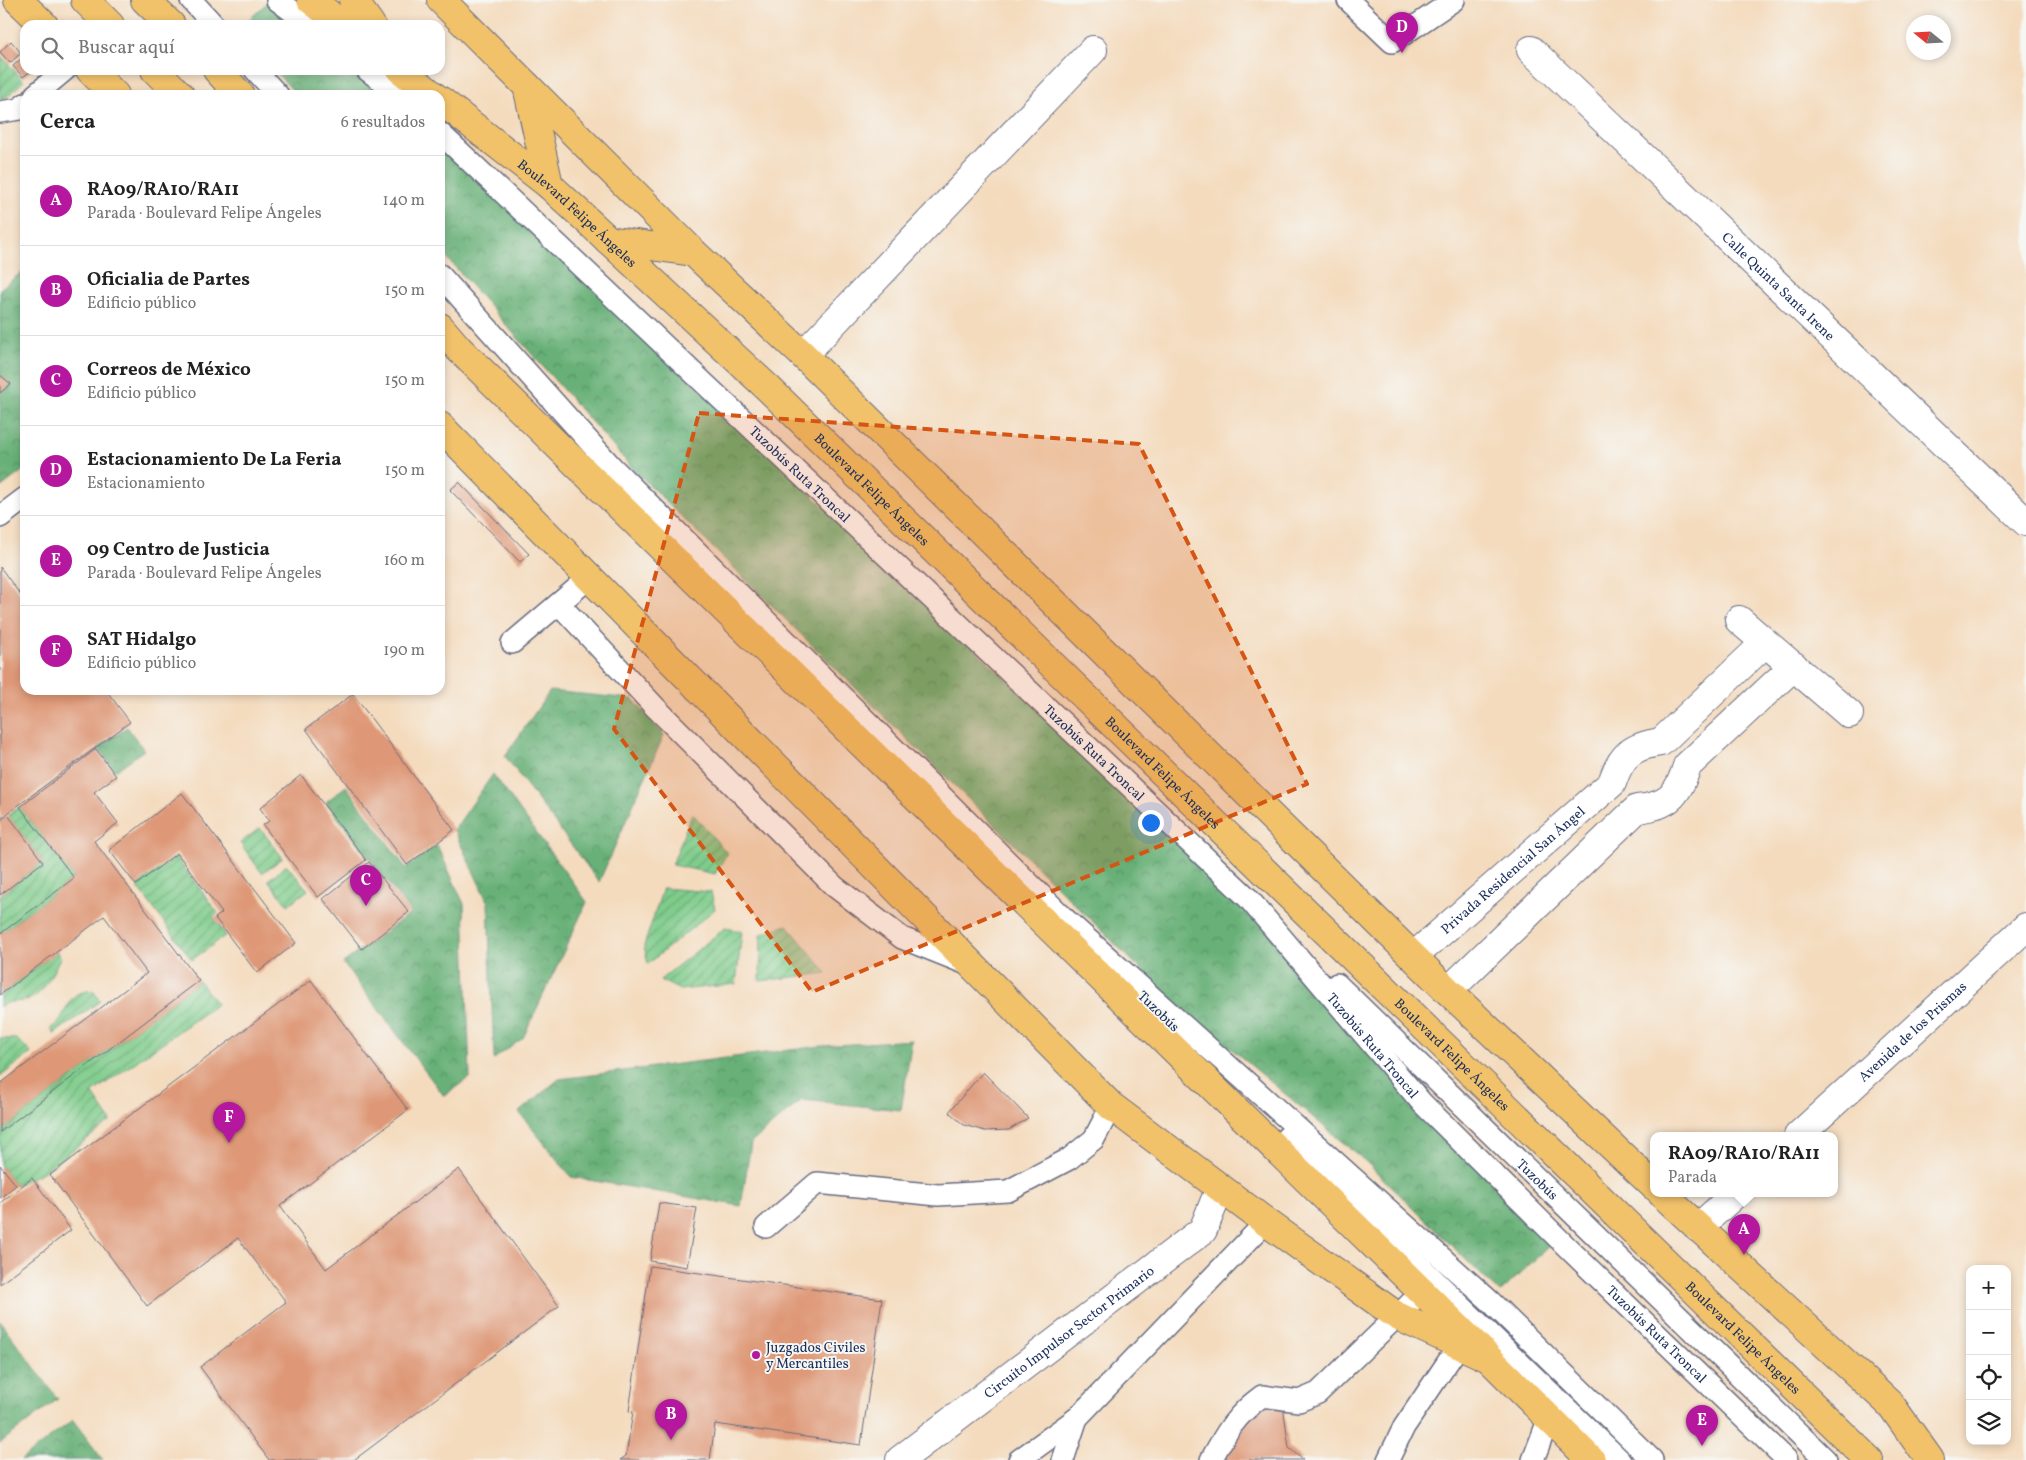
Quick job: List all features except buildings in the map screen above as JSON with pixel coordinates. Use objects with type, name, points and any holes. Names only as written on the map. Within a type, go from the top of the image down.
[{"type":"main road","points":[[18,0],[39,20]]},
{"type":"main road","points":[[85,0],[105,20]]},
{"type":"main road","points":[[145,0],[165,20]]},
{"type":"main road","points":[[310,0],[336,20]]},
{"type":"main road","points":[[353,0],[367,20]]},
{"type":"main road","points":[[441,0],[693,252],[803,355],[1448,991],[1650,1182]]},
{"type":"main road","points":[[95,75],[110,90]]},
{"type":"main road","points":[[160,75],[175,90]]},
{"type":"main road","points":[[222,75],[235,90]]},
{"type":"main road","points":[[403,77],[425,90]]},
{"type":"main road","points":[[527,86],[549,185]]},
{"type":"main road","name":"Boulevard Felipe Ángeles","points":[[445,104],[549,185],[777,396],[1869,1460]]},
{"type":"main road","points":[[608,240],[693,252]]},
{"type":"main road","points":[[449,340],[1422,1292],[1463,1340],[1489,1358],[1591,1460]]},
{"type":"main road","points":[[445,431],[1111,1106],[1396,1316],[1463,1340]]},
{"type":"main road","points":[[1665,1197],[1891,1404],[1930,1460]]},
{"type":"street","points":[[803,355],[1093,50]]},
{"type":"street","name":"Calle Quinta Santa Irene","points":[[1531,50],[2026,522]]},
{"type":"street","points":[[1739,620],[1849,714]]},
{"type":"street","name":"Privada Residencial San Ángel","points":[[1414,956],[1612,783],[1618,766],[1628,753],[1644,744],[1661,742],[1765,643]]},
{"type":"street","points":[[1448,991],[1636,809],[1654,807],[1670,799],[1682,784],[1686,766],[1794,666]]},
{"type":"street","points":[[1661,742],[1686,766]]},
{"type":"street","points":[[1612,783],[1636,809]]},
{"type":"street","name":"Avenida de los Prismas","points":[[1802,1132],[2026,927]]},
{"type":"street","name":"Circuito Impulsor Sector Primario","points":[[900,1460],[1203,1230],[1220,1188]]},
{"type":"street","points":[[1698,1228],[1732,1197]]},
{"type":"lane","points":[[191,0],[209,20]]},
{"type":"lane","points":[[277,0],[303,20]]},
{"type":"lane","points":[[1348,0],[1392,42],[1454,0]]},
{"type":"lane","points":[[42,90],[59,75]]},
{"type":"lane","points":[[260,75],[273,90]]},
{"type":"lane","name":"Tuzobús Ruta Troncal","points":[[445,138],[1248,898],[1422,1103],[1572,1252],[1787,1460]]},
{"type":"lane","points":[[445,281],[612,467],[1064,918],[1491,1302],[1652,1460]]},
{"type":"lane","points":[[0,517],[20,502]]},
{"type":"lane","points":[[512,642],[589,578]]},
{"type":"lane","points":[[559,604],[655,707],[834,886],[902,938],[974,967]]},
{"type":"lane","name":"Tuzobús","points":[[1248,898],[1826,1460]]},
{"type":"lane","name":"Tuzobús","points":[[1064,918],[1620,1460]]},
{"type":"lane","points":[[766,1227],[817,1183],[938,1195],[1008,1191],[1069,1159],[1094,1139],[1111,1106]]},
{"type":"lane","points":[[1019,1460],[1077,1418],[1266,1222]]},
{"type":"lane","points":[[1211,1460],[1227,1429],[1249,1405],[1262,1396],[1298,1401],[1318,1393],[1422,1292]]},
{"type":"lane","points":[[1388,1460],[1404,1427],[1463,1340]]},
{"type":"lane","points":[[1063,1460],[1077,1418]]},
{"type":"lane","points":[[1533,1460],[1549,1418]]},
{"type":"highlighted area","points":[[699,413],[1139,444],[1307,784],[812,992],[614,729]]},
{"type":"green space","points":[[268,2],[291,20],[248,20]]},
{"type":"green space","points":[[0,55],[24,81],[6,98],[0,99]]},
{"type":"green space","points":[[279,75],[360,75],[379,90],[292,90]]},
{"type":"green space","points":[[445,149],[1244,903],[1553,1242],[1500,1293],[1365,1161],[1166,994],[633,469],[445,256]]},
{"type":"green space","points":[[20,274],[20,473],[0,488],[0,393],[11,384],[0,375],[0,289]]},
{"type":"green space","points":[[550,691],[633,699],[664,735],[599,882],[505,756]]},
{"type":"green space","points":[[127,727],[144,750],[115,771],[98,748]]},
{"type":"green space","points":[[493,774],[587,902],[523,1038],[494,1059],[488,903],[454,830]]},
{"type":"green space","points":[[346,786],[406,868],[437,845],[464,904],[470,1077],[444,1096],[343,963],[411,913],[326,802]]},
{"type":"green space","points":[[20,807],[74,878],[0,934],[0,895],[43,862],[8,815]]},
{"type":"green space","points":[[692,813],[727,853],[715,874],[672,865]]},
{"type":"green space","points":[[260,828],[283,858],[262,873],[240,843]]},
{"type":"green space","points":[[176,857],[218,913],[213,917],[226,935],[192,960],[137,886]]},
{"type":"green space","points":[[287,865],[308,890],[288,905],[268,880]]},
{"type":"green space","points":[[663,888],[711,892],[715,909],[648,964],[644,946]]},
{"type":"green space","points":[[787,925],[827,973],[760,981],[761,934]]},
{"type":"green space","points":[[725,928],[742,931],[736,984],[680,990],[660,980]]},
{"type":"green space","points":[[57,952],[61,957],[39,993],[27,1000],[9,1002],[0,1007],[0,995]]},
{"type":"green space","points":[[199,981],[217,1004],[92,1093],[111,1121],[43,1172],[16,1185],[0,1165],[0,1132]]},
{"type":"green space","points":[[93,990],[100,1001],[54,1034],[51,1028],[59,1021],[69,1002],[79,993]]},
{"type":"green space","points":[[0,1038],[16,1039],[31,1053],[0,1077]]},
{"type":"green space","points":[[912,1040],[901,1110],[802,1100],[751,1143],[741,1206],[571,1177],[519,1112],[559,1079],[821,1046]]},
{"type":"green space","points":[[0,1321],[58,1399],[0,1443]]},
{"type":"green space","points":[[73,1420],[103,1460],[21,1460]]},
{"type":"place","name":"Estacionamiento De La Feria","points":[[1402,53]]},
{"type":"place","name":"Correos de México","points":[[366,906]]},
{"type":"place","name":"SAT Hidalgo","points":[[229,1143]]},
{"type":"place","name":"RA09/RA10/RA11","points":[[1744,1255]]},
{"type":"place","name":"Juzgados Civiles y Mercantiles","points":[[756,1355]]},
{"type":"place","name":"Oficialia de Partes","points":[[671,1440]]},
{"type":"place","name":"09 Centro de Justicia","points":[[1702,1446]]}]
